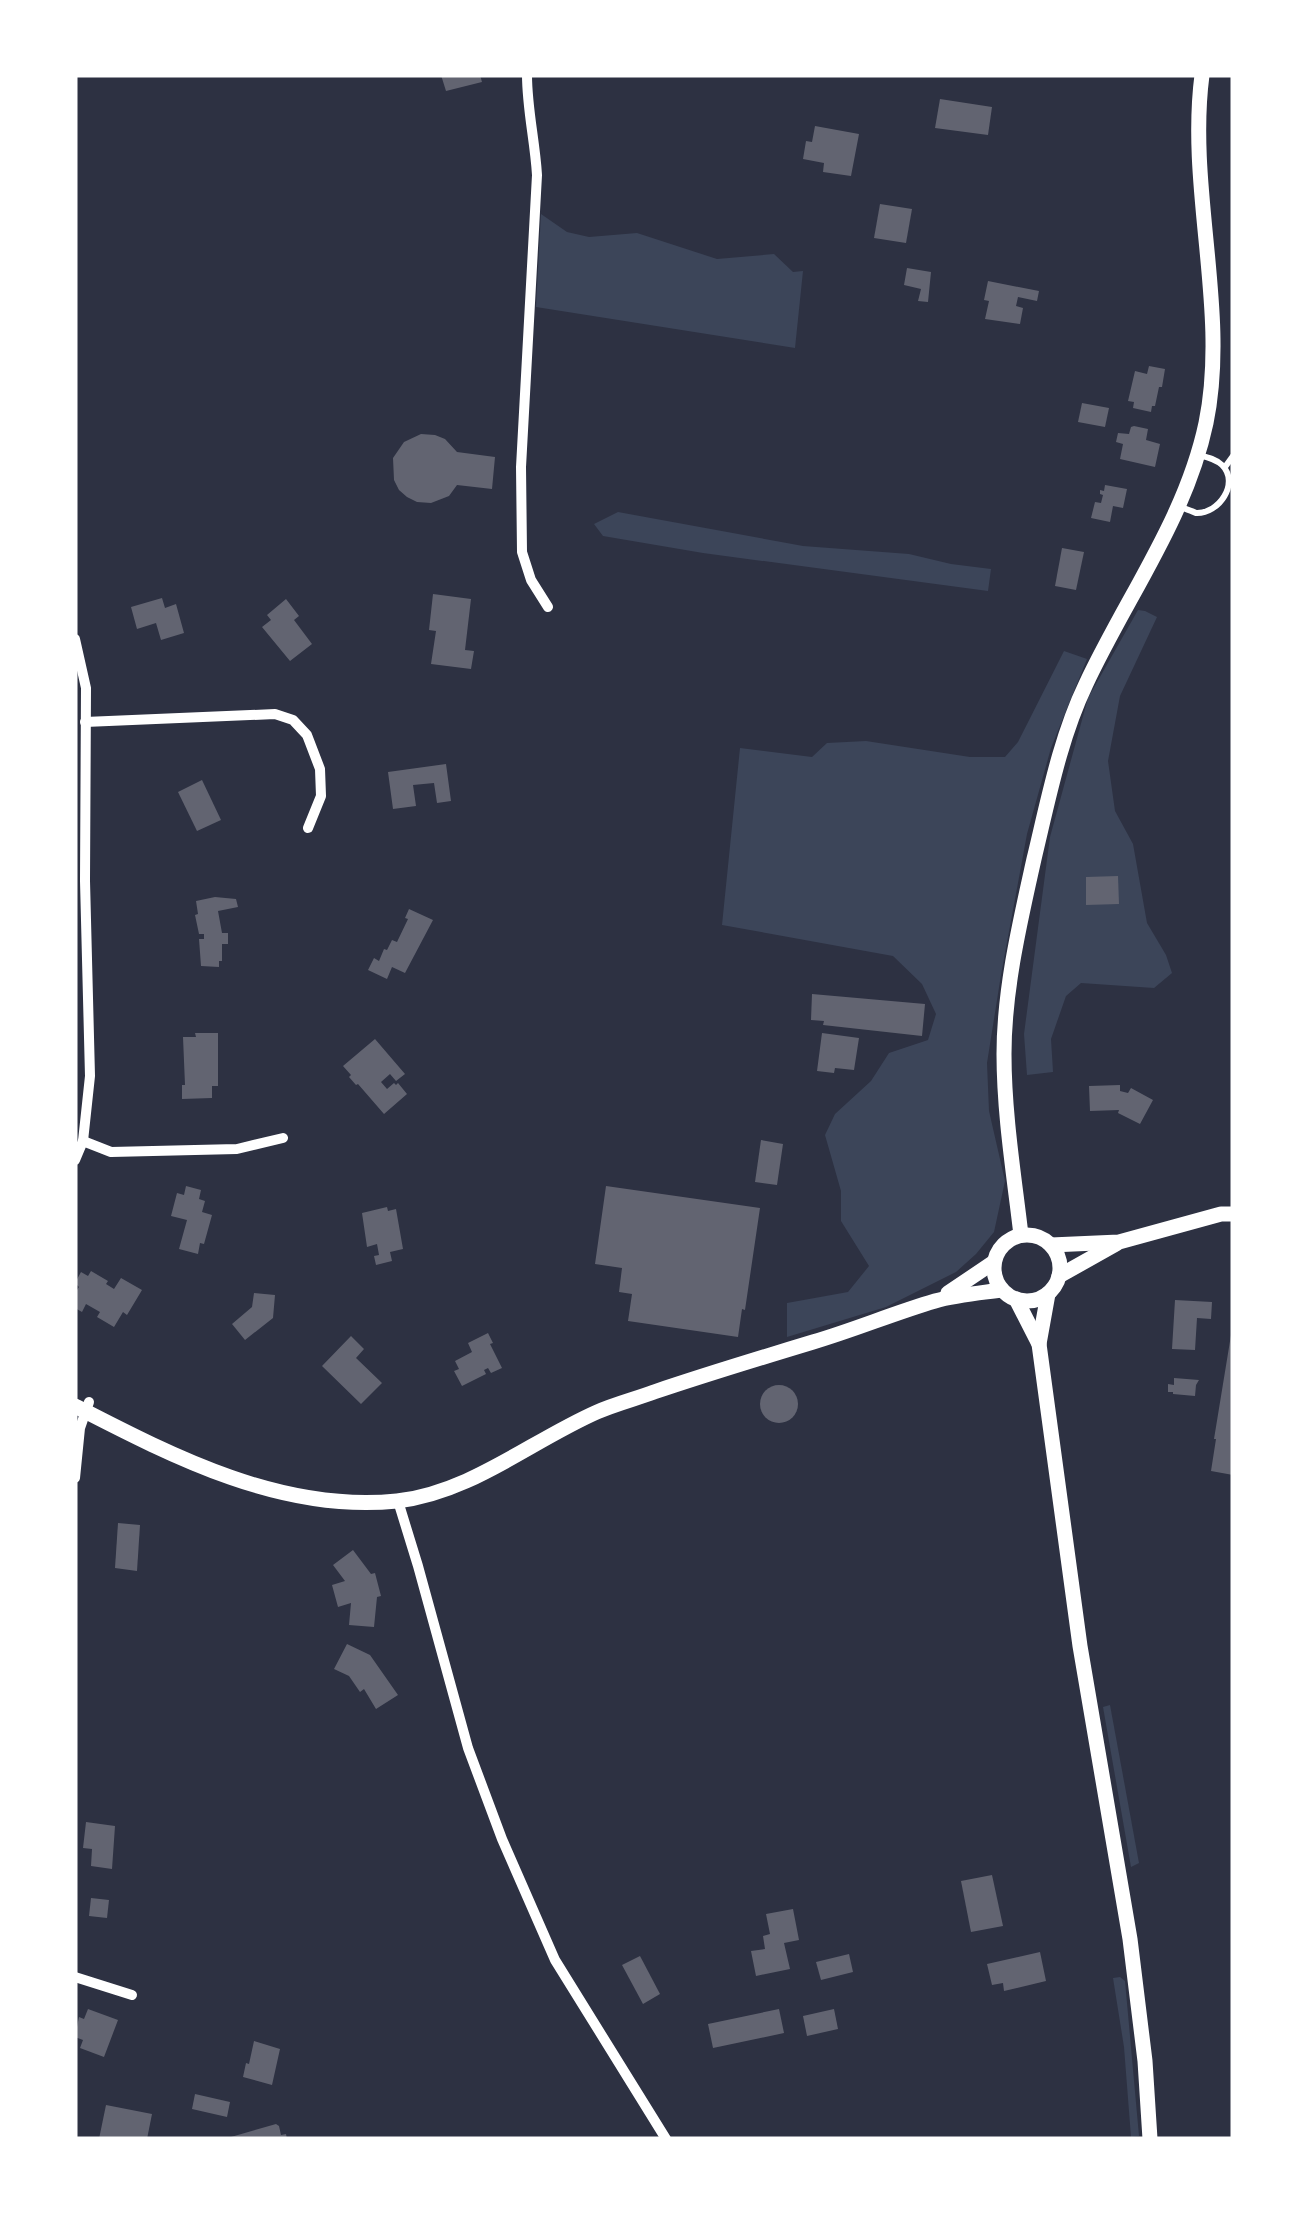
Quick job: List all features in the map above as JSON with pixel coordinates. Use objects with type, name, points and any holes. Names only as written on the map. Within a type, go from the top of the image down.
[{"type":"street","points":[[526,75],[537,175],[521,467],[522,552],[548,607]]},
{"type":"street","points":[[1021,1235],[1004,1051],[1009,989],[1023,910],[1045,814],[1085,686],[1178,506],[1198,455],[1212,392],[1199,154],[1202,75]]},
{"type":"street","points":[[75,640],[86,688],[90,1076],[83,1142],[75,1160]]},
{"type":"street","points":[[86,722],[275,714],[292,720],[307,735],[320,769],[320,796],[308,828]]},
{"type":"street","points":[[83,1142],[111,1152],[236,1149],[283,1138]]},
{"type":"street","points":[[1039,1344],[1016,1300],[1002,1290],[994,1272],[999,1250],[1009,1240],[1032,1235],[1051,1245],[1119,1242],[1233,1214]]},
{"type":"street","points":[[1119,1242],[1060,1276],[1048,1294],[1039,1344],[1080,1646],[1130,1939],[1150,2139]]},
{"type":"street","points":[[1051,1245],[1059,1260],[1060,1276]]},
{"type":"street","points":[[936,1300],[994,1262]]},
{"type":"street","points":[[75,1478],[81,1404],[170,1454],[267,1490],[337,1501],[424,1496],[483,1473],[600,1411],[858,1329],[936,1300],[1002,1290]]},
{"type":"street","points":[[1016,1300],[1033,1301],[1048,1294]]},
{"type":"street","points":[[398,1500],[468,1748],[502,1839],[555,1960],[666,2139]]},
{"type":"street","points":[[75,1977],[132,1994]]},
{"type":"lane","points":[[1198,455],[1229,466]]},
{"type":"lane","points":[[1178,506],[1195,513],[1213,510],[1224,499],[1233,456]]},
{"type":"shaded area","points":[[541,214],[567,232],[589,237],[637,233],[717,259],[774,254],[793,272],[803,271],[795,348],[536,307]]},
{"type":"shaded area","points":[[618,512],[803,546],[909,554],[991,569],[988,591],[603,536],[594,524]]},
{"type":"shaded area","points":[[1138,610],[1157,617],[1120,696],[1108,761],[1115,811],[1133,844],[1147,923],[1172,973],[1154,988],[1081,983],[1066,996],[1051,1039],[1053,1072],[1027,1075],[1024,1034],[1050,837],[1088,698]]},
{"type":"shaded area","points":[[1064,651],[1087,659],[1051,748],[1027,834],[987,1063],[989,1111],[1005,1181],[994,1232],[956,1272],[886,1307],[787,1337],[787,1303],[848,1292],[869,1266],[841,1221],[841,1191],[825,1135],[835,1114],[871,1081],[889,1053],[928,1040],[936,1014],[922,984],[893,956],[722,925],[740,748],[812,757],[827,743],[866,741],[970,757],[1005,757],[1018,742]]},
{"type":"shaded area","points":[[1110,1705],[1139,1863],[1131,1867],[1103,1707]]},
{"type":"shaded area","points":[[1113,1978],[1125,1981],[1139,2136],[1131,2137],[1124,2047]]},
{"type":"building","points":[[441,75],[480,75],[482,82],[446,91]]},
{"type":"building","points":[[940,99],[992,107],[988,135],[935,128]]},
{"type":"building","points":[[815,126],[859,134],[851,176],[823,172],[824,163],[803,159],[806,141],[812,142]]},
{"type":"building","points":[[880,204],[912,209],[906,243],[874,238]]},
{"type":"building","points":[[907,268],[931,272],[928,302],[918,301],[921,289],[904,285]]},
{"type":"building","points":[[988,281],[1039,291],[1037,301],[1018,297],[1016,306],[1023,308],[1020,324],[985,319]]},
{"type":"building","points":[[1149,366],[1165,369],[1151,412],[1133,408],[1134,402],[1128,401],[1135,371],[1147,374]]},
{"type":"building","points":[[1082,403],[1109,408],[1105,427],[1078,422]]},
{"type":"building","points":[[1134,426],[1148,429],[1146,440],[1160,444],[1155,467],[1120,459],[1123,444],[1116,442],[1118,433],[1129,434]]},
{"type":"building","points":[[421,434],[445,439],[457,452],[495,457],[492,489],[457,485],[449,496],[431,503],[407,497],[394,480],[393,458],[404,442]]},
{"type":"building","points":[[1105,485],[1127,489],[1123,508],[1113,506],[1110,522],[1091,518],[1095,502],[1101,503],[1100,490],[1104,491]]},
{"type":"building","points":[[1062,548],[1084,552],[1076,590],[1055,586]]},
{"type":"building","points":[[433,594],[471,599],[465,650],[474,651],[471,669],[431,664],[436,631],[429,630]]},
{"type":"building","points":[[162,598],[165,608],[176,604],[184,633],[161,640],[156,623],[137,629],[131,607]]},
{"type":"building","points":[[286,599],[299,616],[294,620],[312,644],[290,661],[262,627],[271,620],[267,615]]},
{"type":"building","points":[[446,764],[451,801],[437,803],[434,783],[413,785],[416,806],[393,809],[388,772]]},
{"type":"building","points":[[202,780],[221,820],[197,831],[178,792]]},
{"type":"building","points":[[1118,876],[1119,904],[1086,905],[1086,877]]},
{"type":"building","points":[[215,897],[236,899],[238,907],[218,911],[222,933],[228,933],[219,967],[201,966],[199,939],[204,939],[204,934],[199,934],[196,901]]},
{"type":"building","points":[[409,909],[433,920],[405,973],[392,967],[387,979],[368,970],[392,940],[397,942]]},
{"type":"building","points":[[812,994],[925,1004],[922,1036],[823,1025],[824,1021],[811,1020]]},
{"type":"building","points":[[195,1033],[218,1033],[218,1086],[212,1086],[212,1098],[182,1099],[183,1037],[196,1037]]},
{"type":"building","points":[[822,1033],[859,1038],[854,1070],[817,1071]]},
{"type":"building","points":[[375,1039],[405,1074],[396,1081],[390,1074],[381,1082],[387,1089],[398,1083],[407,1094],[384,1114],[343,1066]]},
{"type":"building","points":[[1120,1085],[1120,1091],[1128,1093],[1131,1088],[1153,1100],[1140,1124],[1118,1113],[1119,1110],[1090,1111],[1089,1086]]},
{"type":"building","points":[[761,1140],[783,1144],[777,1185],[755,1182]]},
{"type":"building","points":[[186,1186],[201,1190],[199,1199],[205,1201],[202,1212],[212,1215],[198,1254],[179,1249],[187,1220],[171,1216],[177,1193],[184,1195]]},
{"type":"building","points":[[606,1186],[760,1208],[738,1337],[628,1321],[632,1294],[619,1292],[622,1268],[595,1264]]},
{"type":"building","points":[[387,1207],[388,1211],[396,1209],[403,1249],[390,1252],[392,1261],[376,1265],[377,1244],[367,1247],[362,1213]]},
{"type":"building","points":[[91,1271],[114,1289],[121,1278],[142,1290],[127,1315],[123,1312],[114,1327],[97,1317],[100,1312],[86,1304],[82,1312],[75,1308],[79,1287],[75,1283],[81,1272],[88,1276]]},
{"type":"building","points":[[254,1293],[275,1295],[273,1318],[245,1340],[232,1324],[252,1307]]},
{"type":"building","points":[[1175,1300],[1212,1302],[1211,1319],[1197,1318],[1195,1350],[1172,1349]]},
{"type":"building","points":[[488,1333],[502,1368],[491,1373],[488,1368],[484,1370],[486,1374],[462,1386],[454,1371],[459,1369],[455,1361],[472,1352],[468,1343]]},
{"type":"building","points":[[1233,1335],[1233,1475],[1211,1471]]},
{"type":"building","points":[[351,1336],[364,1349],[356,1358],[382,1383],[361,1404],[322,1366]]},
{"type":"building","points":[[1174,1378],[1199,1380],[1195,1396],[1168,1392],[1168,1384],[1174,1385]]},
{"type":"building","points":[[779,1385],[793,1390],[798,1404],[793,1418],[779,1423],[765,1418],[760,1404],[765,1390]]},
{"type":"building","points":[[118,1523],[140,1525],[137,1571],[115,1568]]},
{"type":"building","points":[[353,1550],[371,1574],[375,1573],[381,1596],[377,1597],[374,1627],[349,1625],[351,1603],[338,1607],[332,1585],[345,1581],[333,1565]]},
{"type":"building","points":[[347,1644],[370,1655],[398,1695],[376,1709],[364,1689],[360,1692],[349,1676],[334,1669]]},
{"type":"building","points":[[86,1822],[115,1826],[112,1869],[91,1866],[92,1849],[83,1848]]},
{"type":"building","points":[[992,1875],[1003,1926],[971,1932],[961,1881]]},
{"type":"building","points":[[91,1898],[109,1900],[107,1918],[89,1916]]},
{"type":"building","points":[[793,1909],[799,1940],[784,1943],[790,1969],[756,1976],[751,1951],[765,1949],[763,1936],[770,1934],[766,1914]]},
{"type":"building","points":[[1040,1952],[1046,1981],[1004,1991],[1003,1983],[992,1985],[987,1964]]},
{"type":"building","points":[[849,1954],[853,1972],[821,1980],[816,1962]]},
{"type":"building","points":[[640,1956],[660,1994],[643,2004],[622,1965]]},
{"type":"building","points":[[88,2009],[118,2020],[104,2057],[80,2048],[83,2040],[75,2037],[79,2017],[84,2019]]},
{"type":"building","points":[[779,2009],[784,2033],[713,2048],[708,2024]]},
{"type":"building","points":[[834,2009],[838,2029],[807,2036],[803,2016]]},
{"type":"building","points":[[254,2041],[280,2049],[272,2085],[243,2077]]},
{"type":"building","points":[[195,2094],[230,2102],[227,2117],[192,2109]]},
{"type":"building","points":[[106,2105],[152,2114],[147,2139],[99,2139]]},
{"type":"building","points":[[276,2124],[287,2139],[224,2139]]}]
